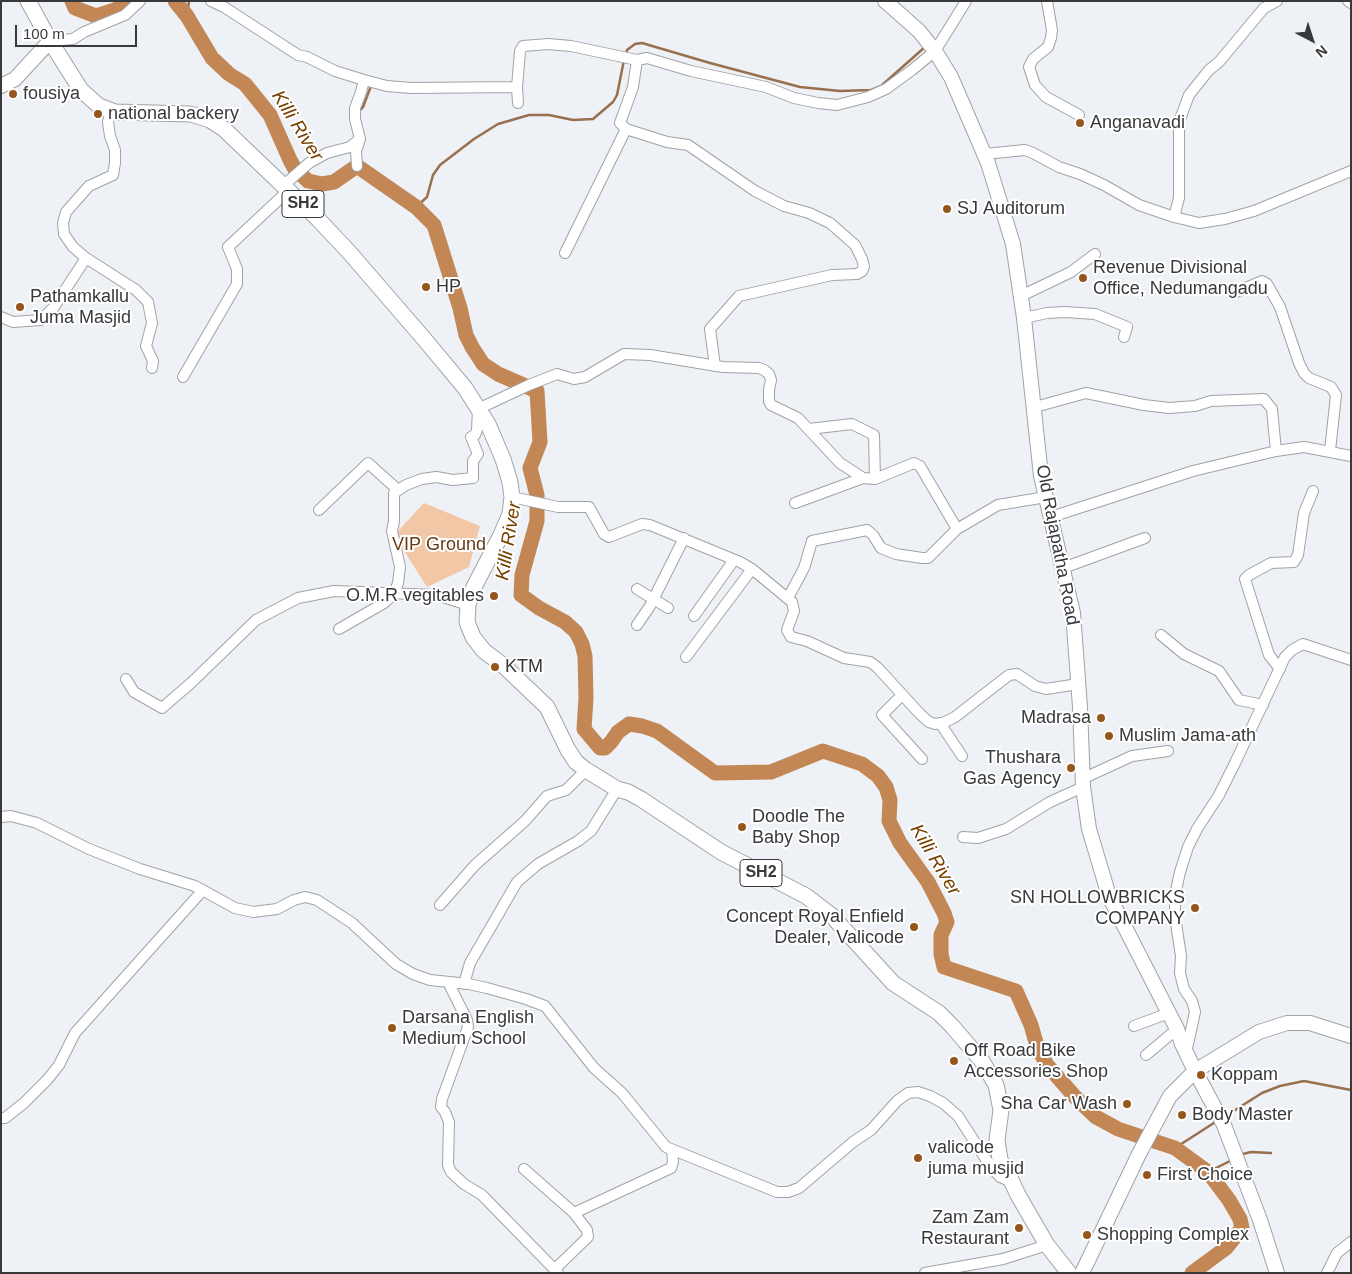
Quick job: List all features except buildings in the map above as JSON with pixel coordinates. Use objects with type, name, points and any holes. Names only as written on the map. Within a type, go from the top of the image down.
[{"type":"main road","name":"SH2","points":[[28,1],[50,41],[81,90],[99,106],[134,114],[191,114],[210,120],[237,140],[349,252],[464,388],[488,424],[503,459],[512,497],[510,514],[501,536],[474,586],[468,606],[467,622],[473,637],[484,651],[504,666],[547,707],[576,762],[617,789],[641,799],[721,852],[806,896],[832,916],[892,983],[925,1003],[945,1019],[982,1061],[996,1085],[1001,1110],[997,1140],[1000,1160],[1046,1245],[1069,1273]]},
{"type":"main road","name":"Old Rajapatha Road","points":[[885,1],[931,45],[951,77],[985,154],[1013,244],[1035,407],[1041,476],[1073,613],[1081,714],[1083,783],[1089,828],[1109,896],[1177,1029],[1194,1070],[1224,1125],[1260,1220],[1277,1273]]},
{"type":"main road","points":[[1,86],[15,79],[50,41]]},
{"type":"main road","points":[[1082,1273],[1138,1154],[1158,1117],[1170,1096],[1194,1070],[1260,1032],[1287,1022],[1310,1023],[1351,1036]]},
{"type":"street","points":[[50,41],[73,39],[84,32],[125,15],[140,1]]},
{"type":"street","points":[[211,1],[224,7],[298,55],[307,57],[335,71],[364,80],[387,86],[411,88],[517,87]]},
{"type":"street","points":[[518,103],[517,87],[520,51],[523,46],[527,45],[548,44],[571,46],[630,59],[647,58],[691,71],[766,87],[794,98],[837,105],[868,97],[886,89],[931,45],[966,1]]},
{"type":"street","points":[[1047,1],[1052,30],[1051,38],[1048,46],[1033,59],[1029,67],[1035,86],[1046,97],[1079,115]]},
{"type":"street","points":[[1174,217],[1179,198],[1179,122],[1189,95],[1264,8],[1277,1]]},
{"type":"street","points":[[630,59],[633,87],[620,123],[626,129],[667,142],[688,145],[755,191],[784,206],[809,213],[830,223],[855,246],[862,259],[864,267],[857,274],[832,275],[739,296],[710,329],[715,366]]},
{"type":"street","points":[[357,166],[356,151],[360,139],[355,119],[355,108],[364,80]]},
{"type":"street","points":[[111,110],[108,122],[115,150],[113,175],[89,186],[66,212],[63,223],[64,234],[73,247],[86,258],[136,290],[148,302],[152,323],[146,346],[153,361],[152,368]]},
{"type":"street","points":[[564,253],[626,129]]},
{"type":"street","points":[[183,377],[237,284],[237,270],[228,247],[305,166],[327,153],[350,147],[360,139]]},
{"type":"street","points":[[985,154],[1024,150],[1059,167],[1104,185],[1139,205],[1199,223],[1254,212],[1351,171]]},
{"type":"street","points":[[1021,296],[1071,272],[1095,254]]},
{"type":"street","points":[[1,317],[13,322],[41,320],[54,307],[86,258]]},
{"type":"street","points":[[1236,292],[1262,281],[1267,284],[1280,307],[1304,373],[1309,378],[1330,388],[1336,395],[1330,451]]},
{"type":"street","points":[[1024,318],[1047,313],[1094,314],[1127,327],[1124,336]]},
{"type":"street","points":[[339,629],[384,603],[394,594],[400,576],[400,567],[392,531],[394,493],[422,479],[436,477],[453,480],[473,478],[474,461],[478,454],[471,437],[475,435],[477,430],[478,409],[528,385],[557,374],[574,380],[585,378],[624,354],[650,355],[715,366],[759,368],[764,370],[769,374],[771,380],[769,400],[771,405],[798,418],[840,463],[863,478]]},
{"type":"street","points":[[1035,407],[1086,393],[1169,408],[1195,406],[1211,401],[1264,399],[1272,409],[1276,451]]},
{"type":"street","points":[[808,429],[852,424],[874,435],[874,479]]},
{"type":"street","points":[[1051,517],[1193,471],[1276,451],[1304,447],[1351,456]]},
{"type":"street","points":[[319,510],[368,464],[398,490]]},
{"type":"street","points":[[796,503],[863,478],[874,479],[905,466],[916,464],[926,474],[958,529]]},
{"type":"street","points":[[1280,669],[1269,655],[1245,579],[1272,563],[1294,562],[1298,555],[1304,513],[1313,491]]},
{"type":"street","points":[[512,497],[558,507],[589,507],[604,534],[609,537],[642,524],[650,525],[684,538],[752,569],[792,602],[794,611],[787,630],[791,636],[807,641],[844,658],[870,662],[920,714],[929,722],[935,724],[955,717],[1009,675],[1017,674],[1034,686],[1046,689],[1078,684]]},
{"type":"street","points":[[788,598],[804,568],[812,540],[867,530],[873,534],[881,548],[896,554],[928,558],[958,529],[998,504],[1046,497]]},
{"type":"street","points":[[638,625],[653,600],[684,538]]},
{"type":"street","points":[[1063,568],[1145,538]]},
{"type":"street","points":[[694,616],[734,560]]},
{"type":"street","points":[[686,657],[752,569]]},
{"type":"street","points":[[636,589],[668,608]]},
{"type":"street","points":[[126,679],[134,692],[162,708],[192,682],[256,620],[298,598],[334,591],[437,595],[468,606]]},
{"type":"street","points":[[1161,635],[1184,654],[1219,672],[1239,700],[1263,705]]},
{"type":"street","points":[[1186,1053],[1195,1012],[1192,1001],[1184,989],[1180,972],[1182,956],[1175,917],[1175,895],[1188,847],[1197,828],[1218,796],[1286,657],[1292,650],[1303,644],[1351,660]]},
{"type":"street","points":[[902,695],[882,715],[922,759]]},
{"type":"street","points":[[940,723],[962,756]]},
{"type":"street","points":[[963,837],[978,838],[1006,829],[1132,756],[1168,751]]},
{"type":"street","points":[[440,905],[475,865],[525,821],[547,796],[566,790],[586,770]]},
{"type":"street","points":[[464,984],[470,963],[517,882],[538,864],[578,841],[591,831],[617,789]]},
{"type":"street","points":[[1,817],[11,816],[37,823],[89,849],[203,890],[235,908],[254,912],[277,909],[294,900],[305,898],[317,900],[352,923],[396,964],[413,974],[430,980],[464,984],[526,999],[545,1006],[594,1068],[622,1093],[666,1147],[778,1192],[788,1192],[799,1188],[871,1130],[897,1101],[908,1093],[918,1092],[944,1103],[958,1116],[990,1167],[1000,1177],[1012,1182]]},
{"type":"street","points":[[1,1118],[5,1118],[24,1103],[47,1080],[58,1065],[75,1033],[203,890]]},
{"type":"street","points":[[448,982],[467,1020],[468,1027],[442,1099],[441,1107],[449,1122],[448,1165],[451,1172],[464,1184],[482,1196],[556,1271],[588,1237],[587,1230],[574,1213],[524,1169]]},
{"type":"street","points":[[1134,1026],[1169,1013]]},
{"type":"street","points":[[1146,1055],[1177,1029]]},
{"type":"street","points":[[574,1213],[671,1168],[673,1162],[672,1150]]},
{"type":"street","points":[[1326,1273],[1337,1253],[1351,1242]]},
{"type":"street","points":[[926,1273],[1003,1259],[1046,1245]]},
{"type":"green space","name":"VIP Ground","points":[[424,503],[480,526],[469,567],[427,587],[394,535]]},
{"type":"waterway","name":"Killi River","points":[[72,1],[75,8],[96,16],[115,10],[130,1]]},
{"type":"waterway","name":"Killi River","points":[[175,1],[187,16],[212,58],[229,74],[245,84],[270,115],[295,169],[308,181],[322,184],[334,182],[357,166],[416,207],[434,225],[460,308],[466,335],[472,347],[483,364],[498,374],[537,391],[540,442],[530,468],[537,495],[537,521],[522,575],[521,595],[539,608],[565,622],[576,632],[582,644],[585,656],[586,698],[584,729],[600,748],[605,748],[618,732],[629,724],[657,731],[715,773],[771,772],[823,751],[862,764],[878,776],[886,787],[890,800],[889,821],[900,843],[928,882],[944,913],[947,922],[941,935],[941,954],[944,967],[1016,991],[1031,1025],[1037,1046],[1047,1065],[1076,1098],[1096,1117],[1118,1129],[1175,1148],[1208,1172],[1229,1200],[1240,1219],[1242,1228],[1226,1248],[1192,1273]]},
{"type":"waterway","points":[[187,16],[189,1]]},
{"type":"waterway","points":[[626,55],[627,50],[635,44],[642,43],[800,87],[840,91],[871,90],[881,86],[925,47]]},
{"type":"waterway","points":[[416,207],[427,197],[433,175],[440,165],[474,139],[498,124],[529,115],[549,115],[573,120],[593,119],[613,102],[617,95],[624,60]]},
{"type":"waterway","points":[[358,112],[363,107],[371,86]]},
{"type":"waterway","points":[[1224,1117],[1262,1093],[1280,1086],[1304,1081],[1351,1090]]},
{"type":"waterway","points":[[1175,1148],[1217,1121]]},
{"type":"waterway","points":[[1243,1154],[1251,1152],[1271,1153]]},
{"type":"waterway","points":[[1208,1172],[1230,1161]]},
{"type":"place","name":"fousiya","points":[[13,94]]},
{"type":"place","name":"national backery","points":[[98,114]]},
{"type":"place","name":"Anganavadi","points":[[1080,123]]},
{"type":"place","name":"SJ Auditorum","points":[[947,209]]},
{"type":"place","name":"Revenue Divisional Office, Nedumangadu","points":[[1083,278]]},
{"type":"place","name":"HP","points":[[426,287]]},
{"type":"place","name":"Pathamkallu Juma Masjid","points":[[20,307]]},
{"type":"place","name":"O.M.R vegitables","points":[[494,596]]},
{"type":"place","name":"KTM","points":[[495,667]]},
{"type":"place","name":"Madrasa","points":[[1101,718]]},
{"type":"place","name":"Muslim Jama-ath","points":[[1109,736]]},
{"type":"place","name":"Thushara Gas Agency","points":[[1071,768]]},
{"type":"place","name":"Doodle The Baby Shop","points":[[742,827]]},
{"type":"place","name":"SN HOLLOWBRICKS COMPANY","points":[[1195,908]]},
{"type":"place","name":"Concept Royal Enfield Dealer, Valicode","points":[[914,927]]},
{"type":"place","name":"Darsana English Medium School","points":[[392,1028]]},
{"type":"place","name":"Off Road Bike Accessories Shop","points":[[954,1061]]},
{"type":"place","name":"Koppam","points":[[1201,1075]]},
{"type":"place","name":"Sha Car Wash","points":[[1127,1104]]},
{"type":"place","name":"Body Master","points":[[1182,1115]]},
{"type":"place","name":"valicode juma musjid","points":[[918,1158]]},
{"type":"place","name":"First Choice","points":[[1147,1175]]},
{"type":"place","name":"Zam Zam Restaurant","points":[[1019,1228]]},
{"type":"place","name":"Shopping Complex","points":[[1087,1235]]}]
